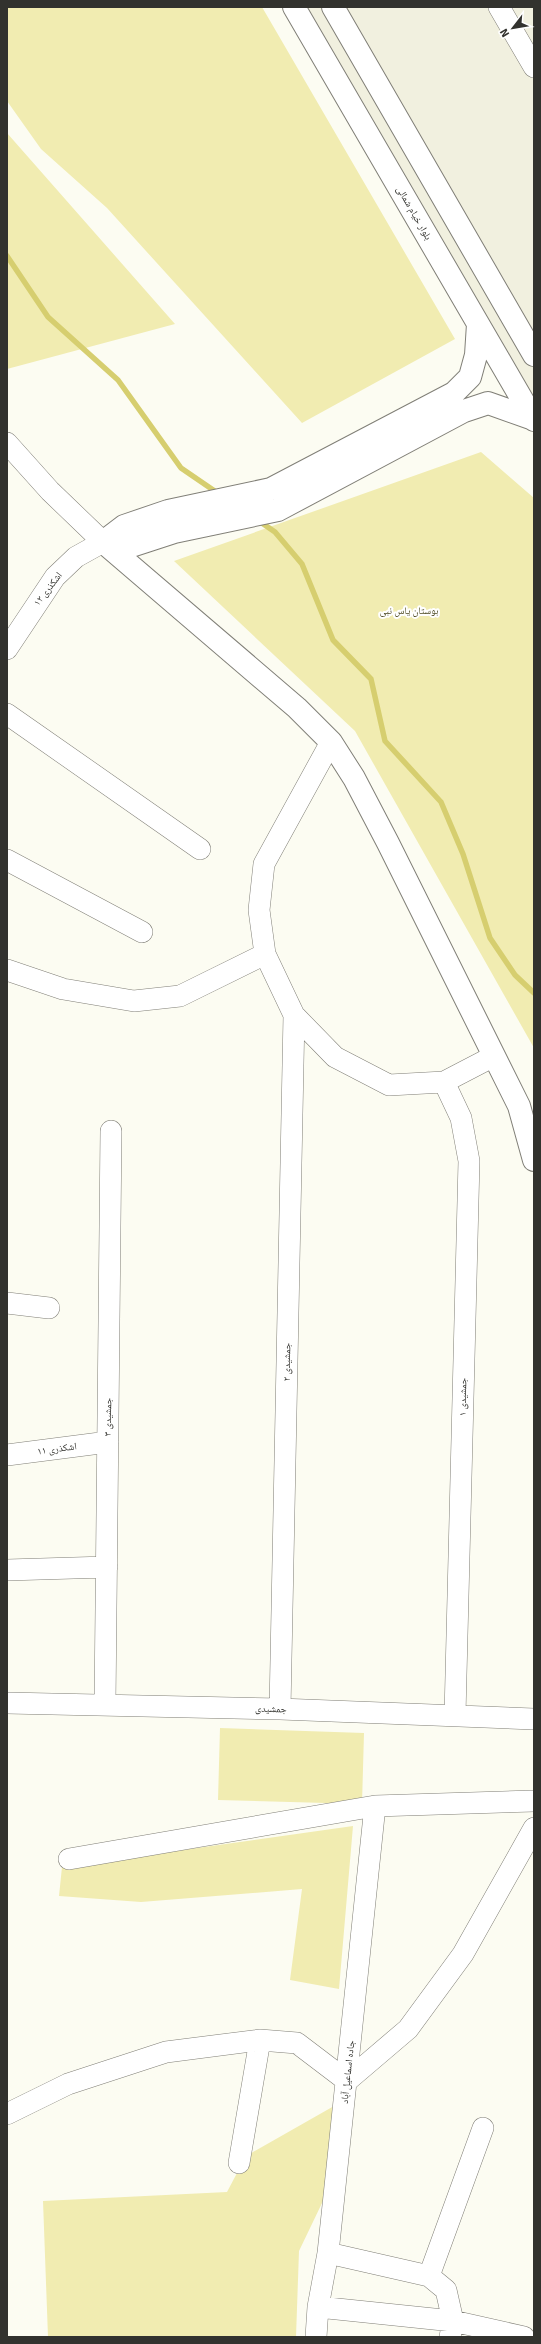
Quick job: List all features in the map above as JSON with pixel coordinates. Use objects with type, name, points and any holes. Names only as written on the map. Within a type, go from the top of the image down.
[{"type":"street","name":"بلوار خیام شمالی","points":[[294,7],[534,419]]},
{"type":"street","points":[[333,7],[534,353]]},
{"type":"street","points":[[499,7],[534,67]]},
{"type":"street","points":[[103,542],[124,526],[168,511],[270,489],[454,393],[470,377],[476,355],[478,324]]},
{"type":"street","points":[[103,542],[131,546],[174,532],[278,510],[464,411],[488,403],[534,419]]},
{"type":"street","points":[[7,443],[50,491],[103,542],[297,708],[331,742],[354,778],[388,843],[494,1056],[518,1106],[534,1160]]},
{"type":"street","name":"اشکذری ۱۲","points":[[7,649],[55,577],[76,558],[103,542]]},
{"type":"street","points":[[7,714],[200,849]]},
{"type":"street","points":[[331,742],[264,864],[259,910],[264,954],[294,1015],[335,1057],[389,1085],[444,1082],[494,1056]]},
{"type":"street","points":[[7,860],[142,932]]},
{"type":"street","points":[[7,970],[63,989],[134,1001],[180,996],[264,954]]},
{"type":"street","name":"جمشیدی ۲","points":[[280,1709],[294,1015]]},
{"type":"street","name":"جمشیدی ۱","points":[[444,1082],[461,1118],[469,1161],[455,1715]]},
{"type":"street","name":"جمشیدی ۳","points":[[105,1704],[111,1131]]},
{"type":"street","points":[[7,1303],[49,1308]]},
{"type":"street","name":"اشکذری ۱۱","points":[[7,1455],[108,1442]]},
{"type":"street","points":[[7,1570],[107,1567]]},
{"type":"street","name":"جمشیدی","points":[[7,1703],[280,1709],[534,1719]]},
{"type":"street","points":[[69,1859],[375,1806],[534,1801]]},
{"type":"street","name":"جاده اسماعیل آباد","points":[[316,2337],[318,2307],[328,2253],[375,1806]]},
{"type":"street","points":[[7,2114],[68,2084],[166,2052],[260,2040],[297,2043],[347,2081],[408,2029],[463,1954],[534,1828]]},
{"type":"street","points":[[239,2163],[260,2040]]},
{"type":"street","points":[[429,2276],[483,2128]]},
{"type":"street","points":[[328,2253],[429,2276],[446,2290],[452,2329]]},
{"type":"street","points":[[318,2307],[452,2329],[524,2337]]},
{"type":"shaded area","points":[[298,7],[534,7],[534,409]]},
{"type":"green space","points":[[7,7],[262,7],[455,339],[302,423],[107,208],[41,149],[7,101]]},
{"type":"green space","points":[[7,133],[175,324],[7,369]]},
{"type":"green space","name":"بوستان یاس نبی","points":[[481,452],[534,498],[534,1048],[355,731],[174,561]]},
{"type":"green space","points":[[220,1728],[364,1733],[362,1804],[218,1800]]},
{"type":"green space","points":[[353,1826],[339,1989],[290,1980],[302,1889],[141,1902],[59,1896],[62,1867]]},
{"type":"green space","points":[[334,2106],[323,2201],[299,2251],[296,2337],[48,2337],[43,2201],[227,2192],[246,2156]]},
{"type":"waterway","points":[[7,256],[48,317],[118,380],[181,468],[219,494]]},
{"type":"waterway","points":[[259,521],[275,532],[302,564],[333,640],[371,679],[385,741],[441,802],[463,854],[490,938],[515,975],[534,993]]}]
